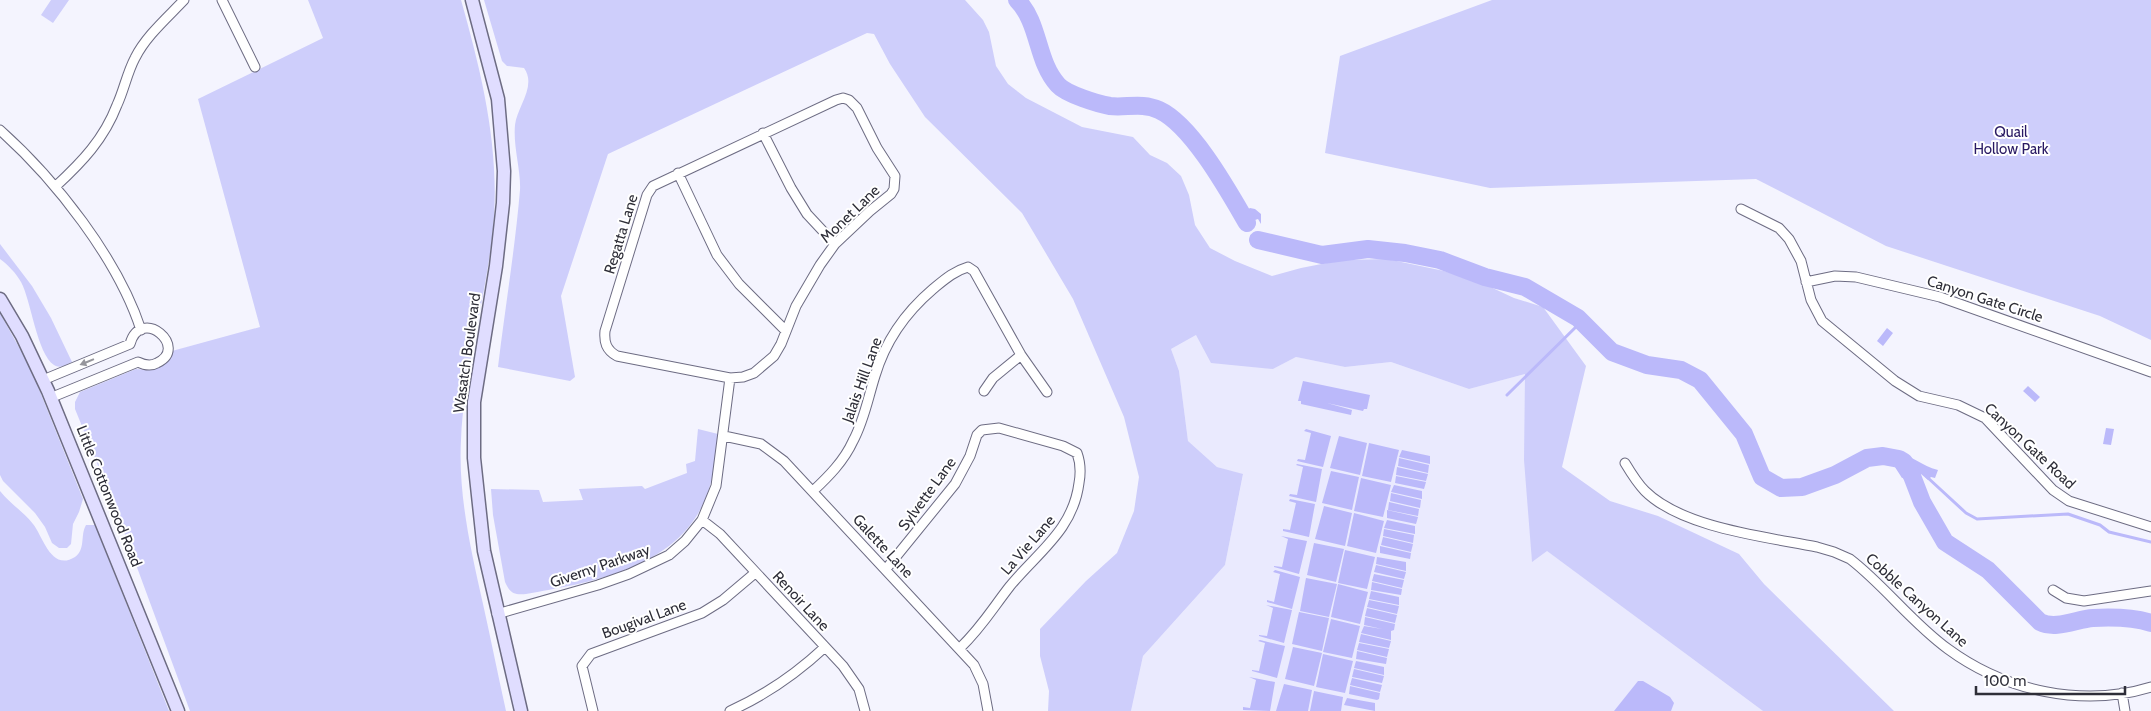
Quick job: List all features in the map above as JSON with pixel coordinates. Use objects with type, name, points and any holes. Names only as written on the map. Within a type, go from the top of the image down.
[{"type":"main road","name":"Wasatch Boulevard","points":[[472,0],[498,98],[503,153],[500,232],[476,380],[473,423],[480,527],[497,614],[521,711]]},
{"type":"main road","name":"Little Cottonwood Road","points":[[0,299],[22,336],[43,380],[178,711]]},
{"type":"street","points":[[56,186],[82,162],[96,145],[118,105],[135,57],[148,38],[184,0]]},
{"type":"street","points":[[222,0],[255,67]]},
{"type":"street","name":"Regatta Lane","points":[[730,378],[617,356],[611,352],[604,340],[649,191],[661,181],[836,100],[849,100]]},
{"type":"street","name":"Monet Lane","points":[[730,378],[754,373],[765,366],[774,356],[781,344],[785,330],[799,300],[835,244],[891,194],[895,182],[894,176],[877,148],[857,108],[849,100]]},
{"type":"street","points":[[0,130],[56,186],[102,251],[120,283],[141,330]]},
{"type":"street","points":[[764,133],[791,188],[807,214],[835,244]]},
{"type":"street","points":[[678,173],[717,255],[739,284],[785,330]]},
{"type":"street","name":"Canyon Gate Road","points":[[1741,208],[1779,228],[1789,239],[1801,261],[1811,300],[1822,320],[1895,381],[1920,396],[1958,405],[1985,418],[2053,490],[2069,501],[2151,527]]},
{"type":"street","name":"Jalais Hill Lane","points":[[813,492],[842,460],[853,441],[863,418],[875,374],[893,336],[904,319],[924,297],[948,277],[968,267],[974,271],[1021,356],[1047,392]]},
{"type":"street","name":"Canyon Gate Circle","points":[[1806,282],[1835,276],[1856,276],[1940,296],[2151,372]]},
{"type":"street","points":[[43,380],[130,344],[134,336],[141,330],[153,329],[160,332],[165,338],[167,345],[166,353],[159,362],[148,365],[138,362],[50,398]]},
{"type":"street","points":[[984,391],[992,378],[1021,356]]},
{"type":"street","name":"Giverny Parkway","points":[[497,614],[598,585],[651,565],[669,555],[680,545],[702,520],[716,486],[724,436],[730,378]]},
{"type":"street","name":"La Vie Lane","points":[[960,648],[978,631],[1011,585],[1062,529],[1072,511],[1081,472],[1077,453],[1072,449],[999,428],[982,430]]},
{"type":"street","name":"Sylvette Lane","points":[[886,569],[958,479],[970,456],[977,435],[982,430]]},
{"type":"street","name":"Galette Lane","points":[[724,436],[761,444],[773,451],[813,492],[974,665],[983,684],[988,711]]},
{"type":"street","name":"Cobble Canyon Lane","points":[[1626,463],[1646,492],[1685,515],[1708,525],[1817,547],[1850,559],[1948,649],[1970,664],[1994,676],[2018,685],[2052,693],[2092,696],[2122,694],[2151,687]]},
{"type":"street","name":"Renoir Lane","points":[[702,520],[720,534],[853,678],[862,696],[865,711]]},
{"type":"street","name":"Bougival Lane","points":[[592,711],[582,666],[591,654],[702,613],[723,600],[755,573]]},
{"type":"street","points":[[2054,590],[2066,598],[2084,601],[2151,591]]},
{"type":"street","points":[[730,711],[763,695],[788,679],[825,647]]},
{"type":"street","points":[[2122,694],[2125,711]]},
{"type":"shaded area","points":[[1250,208],[1255,209],[1261,214],[1261,224],[1258,219],[1243,224],[1238,216]]},
{"type":"shaded area","points":[[1887,328],[1893,333],[1883,346],[1877,341]]},
{"type":"shaded area","points":[[1196,335],[1273,369],[1296,357],[1345,367],[1391,362],[1469,389],[1525,374],[1532,561],[1546,550],[1763,711],[1131,711],[1143,656],[1225,565],[1243,475],[1217,467],[1188,441],[1179,371],[1171,349]]},
{"type":"shaded area","points":[[1303,381],[1370,395],[1367,409],[1363,411],[1327,403],[1352,410],[1351,415],[1301,404],[1301,401],[1298,401]]},
{"type":"shaded area","points":[[2028,386],[2040,397],[2035,402],[2023,391]]},
{"type":"shaded area","points":[[2106,428],[2114,429],[2111,445],[2103,444]]},
{"type":"shaded area","points":[[1306,429],[1331,436],[1323,467],[1297,461],[1298,459],[1305,460],[1311,433],[1304,431]]},
{"type":"shaded area","points":[[1339,436],[1367,443],[1360,475],[1330,468]]},
{"type":"shaded area","points":[[1369,443],[1399,450],[1391,482],[1362,476]]},
{"type":"shaded area","points":[[1402,450],[1430,456],[1430,464],[1399,457]]},
{"type":"shaded area","points":[[1896,452],[1938,470],[1935,478],[1931,477],[1928,480],[1921,474],[1902,478],[1893,464],[1883,456]]},
{"type":"shaded area","points":[[1399,458],[1429,465],[1428,473],[1398,466]]},
{"type":"shaded area","points":[[1297,464],[1322,469],[1316,502],[1289,496],[1290,494],[1297,495],[1303,467]]},
{"type":"shaded area","points":[[1397,467],[1428,474],[1426,481],[1396,475]]},
{"type":"shaded area","points":[[1331,471],[1359,477],[1352,510],[1322,503]]},
{"type":"shaded area","points":[[1396,476],[1426,482],[1424,489],[1395,483]]},
{"type":"shaded area","points":[[1361,478],[1391,485],[1383,517],[1354,511]]},
{"type":"shaded area","points":[[1394,485],[1422,491],[1422,499],[1391,492]]},
{"type":"shaded area","points":[[1391,493],[1421,500],[1420,508],[1390,501]]},
{"type":"shaded area","points":[[1290,499],[1315,504],[1309,537],[1283,531],[1283,529],[1290,530],[1296,503],[1289,501]]},
{"type":"shaded area","points":[[1389,502],[1419,509],[1418,516],[1388,510]]},
{"type":"shaded area","points":[[1324,506],[1352,513],[1345,546],[1315,539]]},
{"type":"shaded area","points":[[1387,510],[1418,517],[1416,524],[1387,518]]},
{"type":"shaded area","points":[[1354,513],[1384,521],[1376,553],[1347,546]]},
{"type":"shaded area","points":[[1387,520],[1415,526],[1415,534],[1384,528]]},
{"type":"shaded area","points":[[1384,529],[1414,535],[1413,543],[1383,536]]},
{"type":"shaded area","points":[[1281,536],[1307,541],[1299,574],[1274,567],[1282,567],[1288,539]]},
{"type":"shaded area","points":[[1383,537],[1413,544],[1411,552],[1381,545]]},
{"type":"shaded area","points":[[1314,543],[1344,549],[1336,582],[1307,575]]},
{"type":"shaded area","points":[[1380,546],[1411,553],[1410,559],[1380,553]]},
{"type":"shaded area","points":[[1345,550],[1375,557],[1367,589],[1338,583]]},
{"type":"shaded area","points":[[1377,557],[1406,562],[1406,571],[1376,564]]},
{"type":"shaded area","points":[[1376,565],[1406,572],[1404,579],[1374,572]]},
{"type":"shaded area","points":[[1275,570],[1300,577],[1292,609],[1267,602],[1267,600],[1274,602],[1280,574],[1273,572]]},
{"type":"shaded area","points":[[1374,574],[1404,580],[1402,588],[1372,581]]},
{"type":"shaded area","points":[[1306,578],[1337,584],[1329,617],[1300,611]]},
{"type":"shaded area","points":[[1372,582],[1402,589],[1401,595],[1371,590]]},
{"type":"shaded area","points":[[1338,584],[1368,592],[1360,624],[1331,617]]},
{"type":"shaded area","points":[[1371,591],[1399,597],[1399,605],[1369,599]]},
{"type":"shaded area","points":[[1369,600],[1399,606],[1397,614],[1367,607]]},
{"type":"shaded area","points":[[1266,605],[1292,610],[1284,643],[1259,636],[1267,636],[1273,608]]},
{"type":"shaded area","points":[[1367,608],[1397,615],[1395,623],[1365,616]]},
{"type":"shaded area","points":[[1299,612],[1329,618],[1322,651],[1292,644]]},
{"type":"shaded area","points":[[1365,617],[1395,624],[1394,630],[1391,631],[1391,640],[1361,633],[1364,626],[1382,629],[1364,625]]},
{"type":"shaded area","points":[[1331,619],[1360,626],[1352,658],[1323,652]]},
{"type":"shaded area","points":[[1361,634],[1391,641],[1389,648],[1359,642]]},
{"type":"shaded area","points":[[1258,641],[1285,646],[1277,678],[1252,671],[1259,671],[1265,643]]},
{"type":"shaded area","points":[[1359,643],[1389,649],[1387,657],[1357,650]]},
{"type":"shaded area","points":[[1293,647],[1322,653],[1314,686],[1285,679]]},
{"type":"shaded area","points":[[1357,651],[1387,658],[1386,664],[1356,659]]},
{"type":"shaded area","points":[[1323,654],[1353,661],[1345,693],[1316,687]]},
{"type":"shaded area","points":[[1356,661],[1384,667],[1384,675],[1354,668]]},
{"type":"shaded area","points":[[1354,669],[1384,676],[1382,683],[1352,677]]},
{"type":"shaded area","points":[[1249,677],[1275,682],[1270,711],[1243,710],[1243,707],[1250,708],[1256,680]]},
{"type":"shaded area","points":[[1352,678],[1382,685],[1380,692],[1350,685]]},
{"type":"shaded area","points":[[1638,681],[1643,681],[1670,697],[1674,703],[1671,711],[1614,711]]},
{"type":"shaded area","points":[[1284,684],[1312,690],[1308,711],[1276,711]]},
{"type":"shaded area","points":[[1350,686],[1380,693],[1379,699],[1349,694]]},
{"type":"shaded area","points":[[1314,691],[1343,697],[1341,711],[1310,711]]},
{"type":"shaded area","points":[[1347,698],[1375,703],[1375,711],[1344,705]]},
{"type":"green space","points":[[51,0],[69,0],[53,23],[41,15]]},
{"type":"green space","points":[[308,0],[461,0],[477,59],[488,117],[494,177],[494,207],[492,238],[466,389],[461,440],[461,481],[470,543],[506,711],[190,711],[114,505],[75,409],[75,402],[80,392],[136,369],[150,370],[162,366],[168,360],[172,351],[260,327],[198,99],[323,38]]},
{"type":"green space","points":[[484,0],[965,0],[983,20],[989,32],[996,66],[1008,84],[1026,98],[1082,127],[1133,137],[1150,155],[1167,163],[1181,176],[1189,195],[1195,225],[1210,248],[1235,261],[1272,276],[1342,260],[1387,259],[1444,271],[1543,307],[1586,366],[1562,467],[1610,501],[1658,516],[1739,554],[1764,584],[1894,711],[1763,711],[1547,551],[1532,562],[1524,460],[1525,374],[1469,389],[1391,362],[1345,367],[1296,357],[1273,369],[1211,363],[1196,335],[1171,349],[1179,371],[1188,441],[1217,467],[1243,474],[1225,565],[1143,656],[1131,711],[1048,711],[1049,691],[1040,656],[1040,629],[1086,581],[1117,553],[1134,511],[1139,477],[1124,417],[1073,299],[1022,213],[925,117],[890,64],[874,34],[867,33],[608,154],[561,296],[575,377],[570,381],[498,367],[520,190],[515,125],[528,82],[524,68],[507,66],[502,61]]},
{"type":"green space","name":"Quail Hollow Park","points":[[1492,0],[2151,0],[2151,340],[2100,316],[1886,246],[1756,179],[1490,188],[1325,153],[1340,56]]},
{"type":"green space","points":[[0,244],[32,286],[51,318],[72,362],[58,367],[48,359],[39,339],[25,290],[17,275],[0,259]]},
{"type":"green space","points":[[0,313],[31,369],[83,499],[73,524],[71,544],[67,548],[59,548],[52,543],[45,527],[35,513],[3,481],[0,475]]},
{"type":"green space","points":[[698,429],[718,434],[712,479],[703,504],[689,526],[672,544],[650,558],[602,578],[526,594],[515,594],[509,589],[505,582],[493,515],[491,489],[539,490],[543,502],[583,500],[579,489],[642,486],[645,489],[687,473],[686,464],[695,461]]},
{"type":"green space","points":[[0,491],[29,519],[49,551],[60,560],[67,560],[78,554],[81,550],[86,525],[95,525],[169,711],[0,711]]},
{"type":"waterway","points":[[1017,0],[1030,20],[1041,54],[1058,85],[1075,95],[1098,103],[1110,106],[1146,106],[1159,110],[1172,118],[1197,144],[1209,160],[1247,223]]},
{"type":"waterway","points":[[1258,240],[1322,255],[1368,249],[1405,253],[1440,260],[1485,277],[1525,287],[1578,318],[1612,352],[1647,365],[1681,370],[1700,380],[1744,434],[1762,477],[1781,488],[1802,487],[1835,475],[1867,458],[1883,456],[1899,459],[1904,462],[1912,476],[1922,502],[1945,542],[1988,570],[2040,622],[2060,625],[2093,618],[2115,618],[2151,623]]},
{"type":"waterway","points":[[1507,395],[1582,321]]},
{"type":"waterway","points":[[1927,477],[1966,513],[1977,519],[2068,514],[2100,525],[2109,532],[2151,542]]}]
